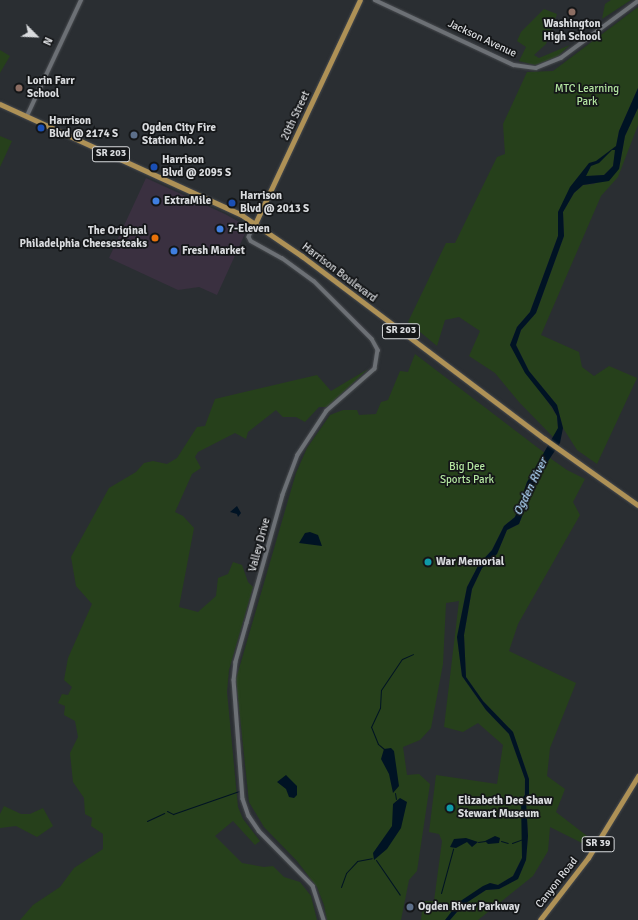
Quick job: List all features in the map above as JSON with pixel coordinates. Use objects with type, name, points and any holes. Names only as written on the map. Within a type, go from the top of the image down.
[{"type":"main road","name":"20th Street","points":[[255,224],[360,0]]},
{"type":"main road","name":"Harrison Boulevard","points":[[0,104],[199,195],[255,224],[302,256],[545,440],[638,505]]},
{"type":"main road","name":"Canyon Road","points":[[540,920],[588,858],[638,776]]},
{"type":"street","points":[[27,116],[81,0]]},
{"type":"street","name":"Jackson Avenue","points":[[376,0],[514,65],[531,68],[550,64],[561,58],[638,1]]},
{"type":"street","name":"20th Street","points":[[250,239],[255,224]]},
{"type":"street","name":"Valley Drive","points":[[250,239],[314,281],[372,339],[378,350],[375,369],[327,411],[298,455],[283,495],[236,662],[234,680],[243,799],[249,816],[259,831],[313,886],[324,920]]},
{"type":"shaded area","points":[[146,178],[225,214],[248,227],[217,295],[199,287],[178,290],[109,258]]},
{"type":"green space","points":[[611,0],[631,0],[602,19],[605,4]]},
{"type":"green space","name":"MTC Learning Park","points":[[638,7],[638,88],[619,131],[613,166],[604,175],[580,177],[558,212],[558,236],[530,312],[517,327],[510,345],[557,416],[558,428],[554,438],[519,402],[495,373],[469,356],[480,331],[459,317],[445,320],[437,346],[408,322],[446,243],[455,243],[497,157],[505,154],[503,124],[527,72],[553,71]]},
{"type":"green space","points":[[544,9],[557,14],[546,44],[534,55],[539,58],[570,45],[558,56],[535,65],[519,61],[526,47],[517,41],[521,32]]},
{"type":"green space","points":[[0,50],[10,56],[0,73]]},
{"type":"green space","points":[[638,108],[638,125],[618,177],[601,196],[541,335],[579,352],[582,367],[594,376],[609,366],[637,378],[597,464],[577,450],[563,428],[557,405],[529,371],[516,345],[521,330],[536,313],[564,236],[563,212],[574,193],[583,185],[594,184],[619,169],[625,136]]},
{"type":"green space","points":[[0,136],[12,141],[0,167]]},
{"type":"green space","name":"Big Dee Sports Park","points":[[415,354],[546,454],[527,482],[515,517],[504,526],[492,550],[479,564],[467,587],[457,637],[462,676],[486,710],[509,734],[525,779],[522,858],[513,876],[498,885],[490,883],[445,920],[421,920],[423,901],[434,901],[442,841],[439,834],[429,832],[436,775],[497,784],[503,745],[478,723],[463,732],[444,727],[459,601],[446,603],[443,664],[431,728],[420,740],[403,747],[407,775],[419,774],[430,784],[417,871],[409,880],[401,920],[327,920],[324,905],[317,887],[297,861],[264,827],[249,802],[236,679],[296,473],[307,448],[330,415],[343,410],[357,410],[359,415],[376,414],[381,402],[388,400],[400,371],[408,372]]},
{"type":"green space","points":[[368,369],[327,407],[319,407],[305,422],[296,417],[283,417],[276,410],[248,432],[246,439],[235,433],[198,452],[195,457],[201,468],[192,474],[175,512],[183,516],[194,528],[179,607],[198,612],[216,596],[218,578],[228,574],[233,562],[242,565],[248,582],[253,587],[229,670],[227,692],[238,807],[243,819],[260,841],[255,845],[233,821],[215,836],[242,863],[264,867],[273,866],[284,877],[300,882],[311,896],[317,920],[20,920],[33,905],[60,887],[74,868],[103,849],[103,834],[91,826],[92,818],[85,814],[84,798],[73,782],[70,753],[78,737],[75,721],[64,715],[65,706],[58,703],[62,694],[68,695],[72,687],[64,680],[68,658],[92,604],[76,586],[71,557],[109,488],[136,472],[144,463],[153,461],[167,464],[177,458],[197,427],[205,426],[215,399],[317,375],[331,391]]},
{"type":"green space","points":[[550,458],[567,470],[585,479],[573,502],[580,515],[518,624],[509,651],[576,683],[550,748],[547,776],[565,789],[556,812],[587,836],[582,843],[550,827],[548,851],[533,876],[478,920],[450,920],[463,905],[486,890],[499,889],[518,879],[526,860],[528,836],[526,800],[529,779],[513,732],[483,701],[466,677],[464,635],[472,589],[482,568],[497,554],[507,530],[519,524],[537,478]]},
{"type":"green space","points":[[4,806],[21,814],[30,814],[43,808],[53,826],[37,837],[16,826],[0,828],[0,814]]},
{"type":"water","name":"Ogden River","points":[[638,88],[638,108],[625,136],[619,169],[609,181],[583,185],[574,193],[563,212],[564,236],[536,313],[521,330],[516,345],[529,371],[557,405],[563,428],[560,443],[537,478],[519,524],[507,530],[497,554],[482,568],[472,589],[464,635],[466,677],[483,701],[513,732],[529,779],[529,797],[526,801],[528,836],[526,860],[518,879],[499,889],[486,890],[463,905],[450,920],[445,920],[459,902],[483,886],[490,883],[498,885],[513,876],[522,858],[521,799],[525,795],[525,779],[509,734],[486,710],[462,676],[457,637],[467,587],[479,564],[492,550],[504,526],[515,517],[527,482],[558,428],[557,416],[552,407],[525,373],[510,345],[517,327],[530,312],[558,236],[558,212],[570,187],[589,163],[596,161],[616,146],[619,131]],"holes":[[[612,150],[615,150],[613,166],[604,175],[586,176],[591,166],[599,163]]]},
{"type":"water","points":[[237,506],[241,513],[238,517],[237,514],[230,512]]},
{"type":"water","points":[[310,532],[318,535],[322,546],[299,543],[305,533]]},
{"type":"water","points":[[391,748],[394,751],[399,786],[393,793],[389,774],[381,759],[384,749]]},
{"type":"water","points":[[286,775],[297,786],[297,795],[294,798],[289,797],[286,789],[277,782]]},
{"type":"water","points":[[400,798],[407,802],[401,828],[387,849],[374,860],[373,853],[392,826],[393,804]]},
{"type":"water","points":[[495,836],[500,838],[499,843],[488,844],[485,841]]},
{"type":"water","points":[[466,838],[478,842],[472,847],[467,842],[456,848],[450,847],[454,839]]},
{"type":"waterway","points":[[384,749],[378,744],[371,727],[380,708],[381,690],[402,659],[413,654]]},
{"type":"waterway","points":[[167,811],[173,814],[239,791]]},
{"type":"waterway","points":[[395,793],[396,799]]},
{"type":"waterway","points":[[147,821],[164,813]]},
{"type":"waterway","points":[[512,843],[523,839]]},
{"type":"waterway","points":[[478,842],[485,841]]},
{"type":"waterway","points":[[501,841],[508,843]]},
{"type":"waterway","points":[[441,893],[453,849]]},
{"type":"waterway","points":[[341,887],[346,873],[357,861],[372,858]]},
{"type":"waterway","points":[[376,860],[400,895]]},
{"type":"place","name":"Washington High School","points":[[572,12]]},
{"type":"place","name":"Lorin Farr School","points":[[19,88]]},
{"type":"place","name":"Harrison Blvd @ 2174 S","points":[[41,128]]},
{"type":"place","name":"Ogden City Fire Station No. 2","points":[[134,135]]},
{"type":"place","name":"Harrison Blvd @ 2095 S","points":[[154,167]]},
{"type":"place","name":"ExtraMile","points":[[156,201]]},
{"type":"place","name":"Harrison Blvd @ 2013 S","points":[[232,203]]},
{"type":"place","name":"7-Eleven","points":[[220,229]]},
{"type":"place","name":"The Original Philadelphia Cheesesteaks","points":[[155,238]]},
{"type":"place","name":"Fresh Market","points":[[174,251]]},
{"type":"place","name":"War Memorial","points":[[428,562]]},
{"type":"place","name":"Elizabeth Dee Shaw Stewart Museum","points":[[450,808]]},
{"type":"place","name":"Ogden River Parkway","points":[[410,907]]}]
